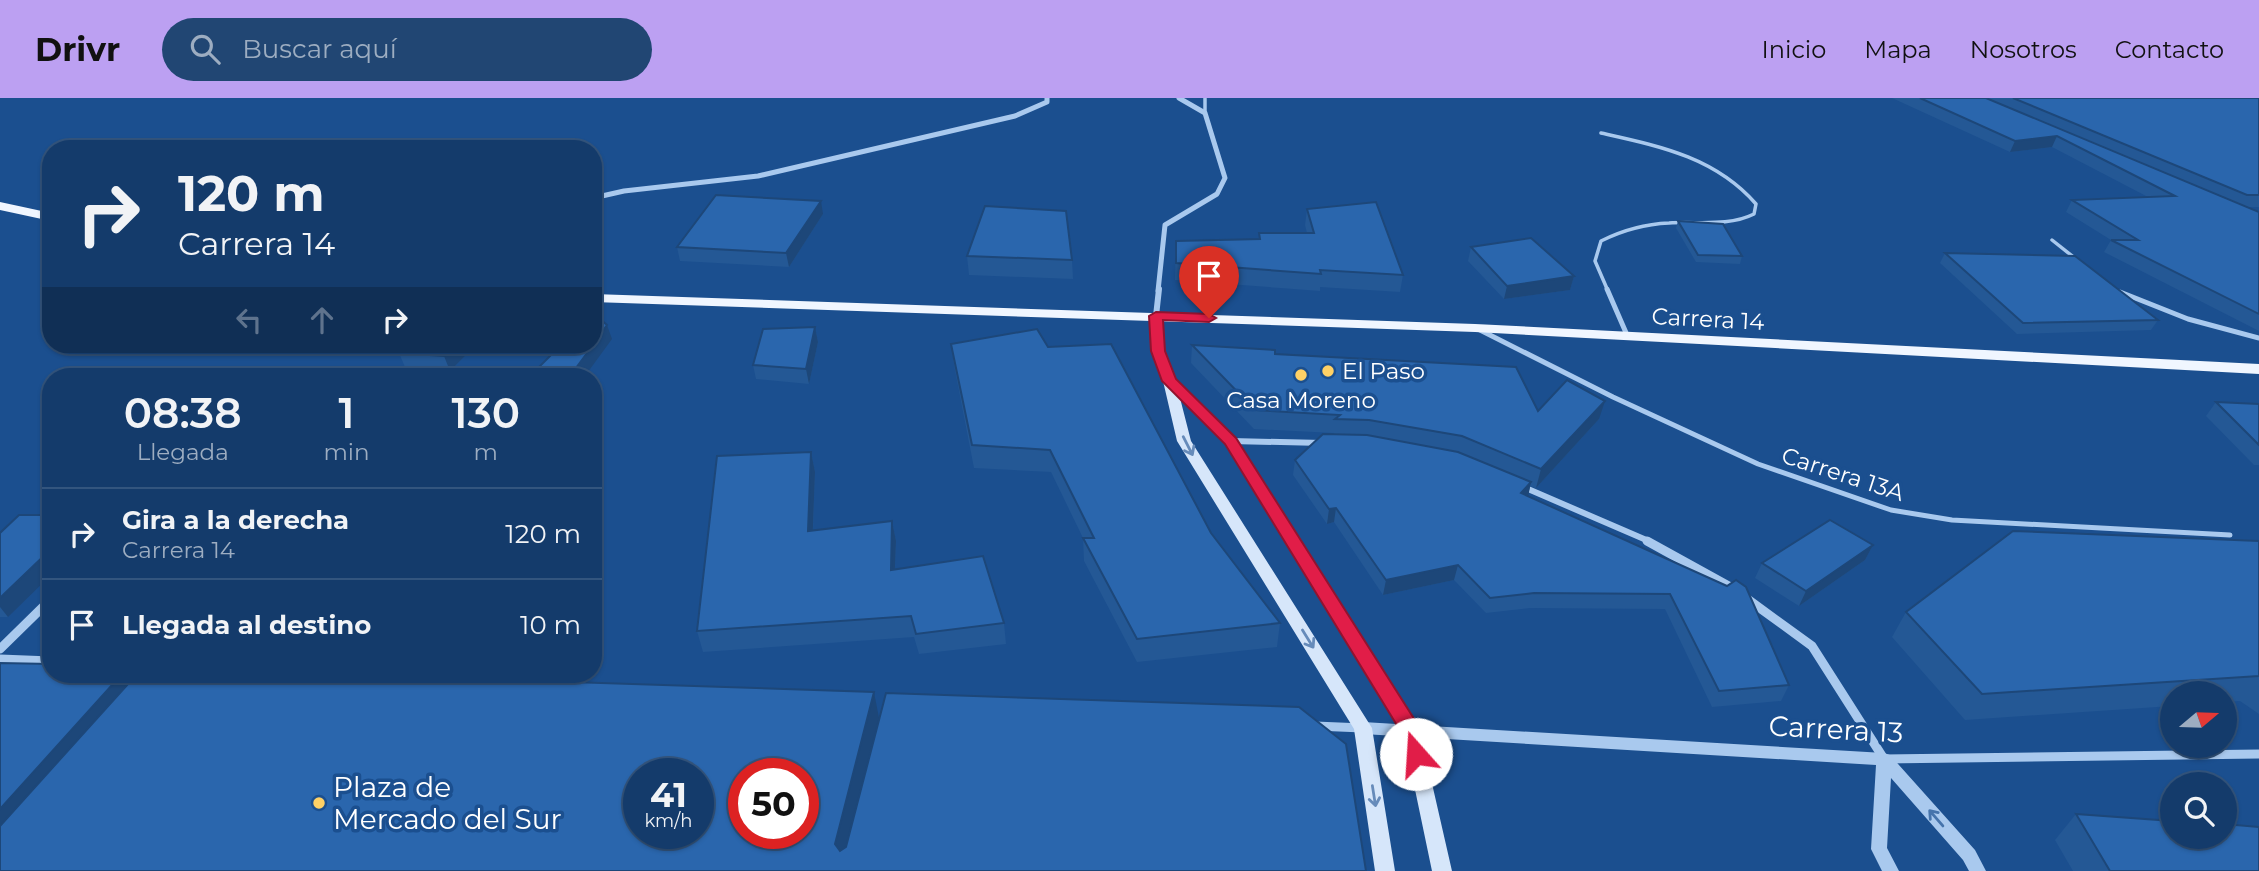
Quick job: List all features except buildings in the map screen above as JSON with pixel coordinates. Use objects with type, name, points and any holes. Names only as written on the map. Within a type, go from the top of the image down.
[{"type":"main road","points":[[0,206],[42,215]]},
{"type":"main road","name":"Carrera 14","points":[[602,298],[1475,328],[2259,369]]},
{"type":"main road","points":[[1156,316],[1158,351],[1170,381],[1184,441],[1363,728],[1385,871]]},
{"type":"main road","points":[[1170,381],[1231,441],[1411,731],[1442,871]]},
{"type":"street","points":[[602,196],[624,191],[758,176],[1016,116],[1047,102],[1047,98]]},
{"type":"street","points":[[1156,316],[1165,225],[1217,194],[1225,178],[1205,113],[1179,98]]},
{"type":"street","points":[[1231,441],[1338,444]]},
{"type":"street","points":[[1517,485],[1659,546],[1734,589],[1812,646],[1884,759],[1969,855],[1978,871]]},
{"type":"street","points":[[0,649],[42,608]]},
{"type":"street","points":[[0,659],[42,661]]},
{"type":"street","points":[[1307,725],[1363,728]]},
{"type":"street","name":"Carrera 13","points":[[1363,728],[1884,759],[2259,754]]},
{"type":"street","points":[[1884,759],[1879,849],[1891,871]]},
{"type":"lane","points":[[1205,98],[1205,113]]},
{"type":"lane","points":[[1601,133],[1702,161],[1727,174],[1745,188],[1756,204],[1754,214],[1740,221],[1649,223],[1620,230],[1601,241],[1595,261],[1628,338]]},
{"type":"lane","points":[[2052,240],[2082,264]]},
{"type":"lane","points":[[2113,288],[2157,310],[2204,326],[2259,338]]},
{"type":"lane","name":"Carrera 13A","points":[[1475,328],[1603,393],[1758,464],[1891,510],[1952,520],[2230,535]]},
{"type":"place","name":"El Paso","points":[[1328,371]]},
{"type":"place","name":"Casa Moreno","points":[[1301,375]]},
{"type":"place","name":"Plaza de Mercado del Sur","points":[[319,803]]},
{"type":"route","points":[[1209,318],[1156,316],[1158,351],[1170,381],[1231,441],[1411,731],[1416,754]]}]
